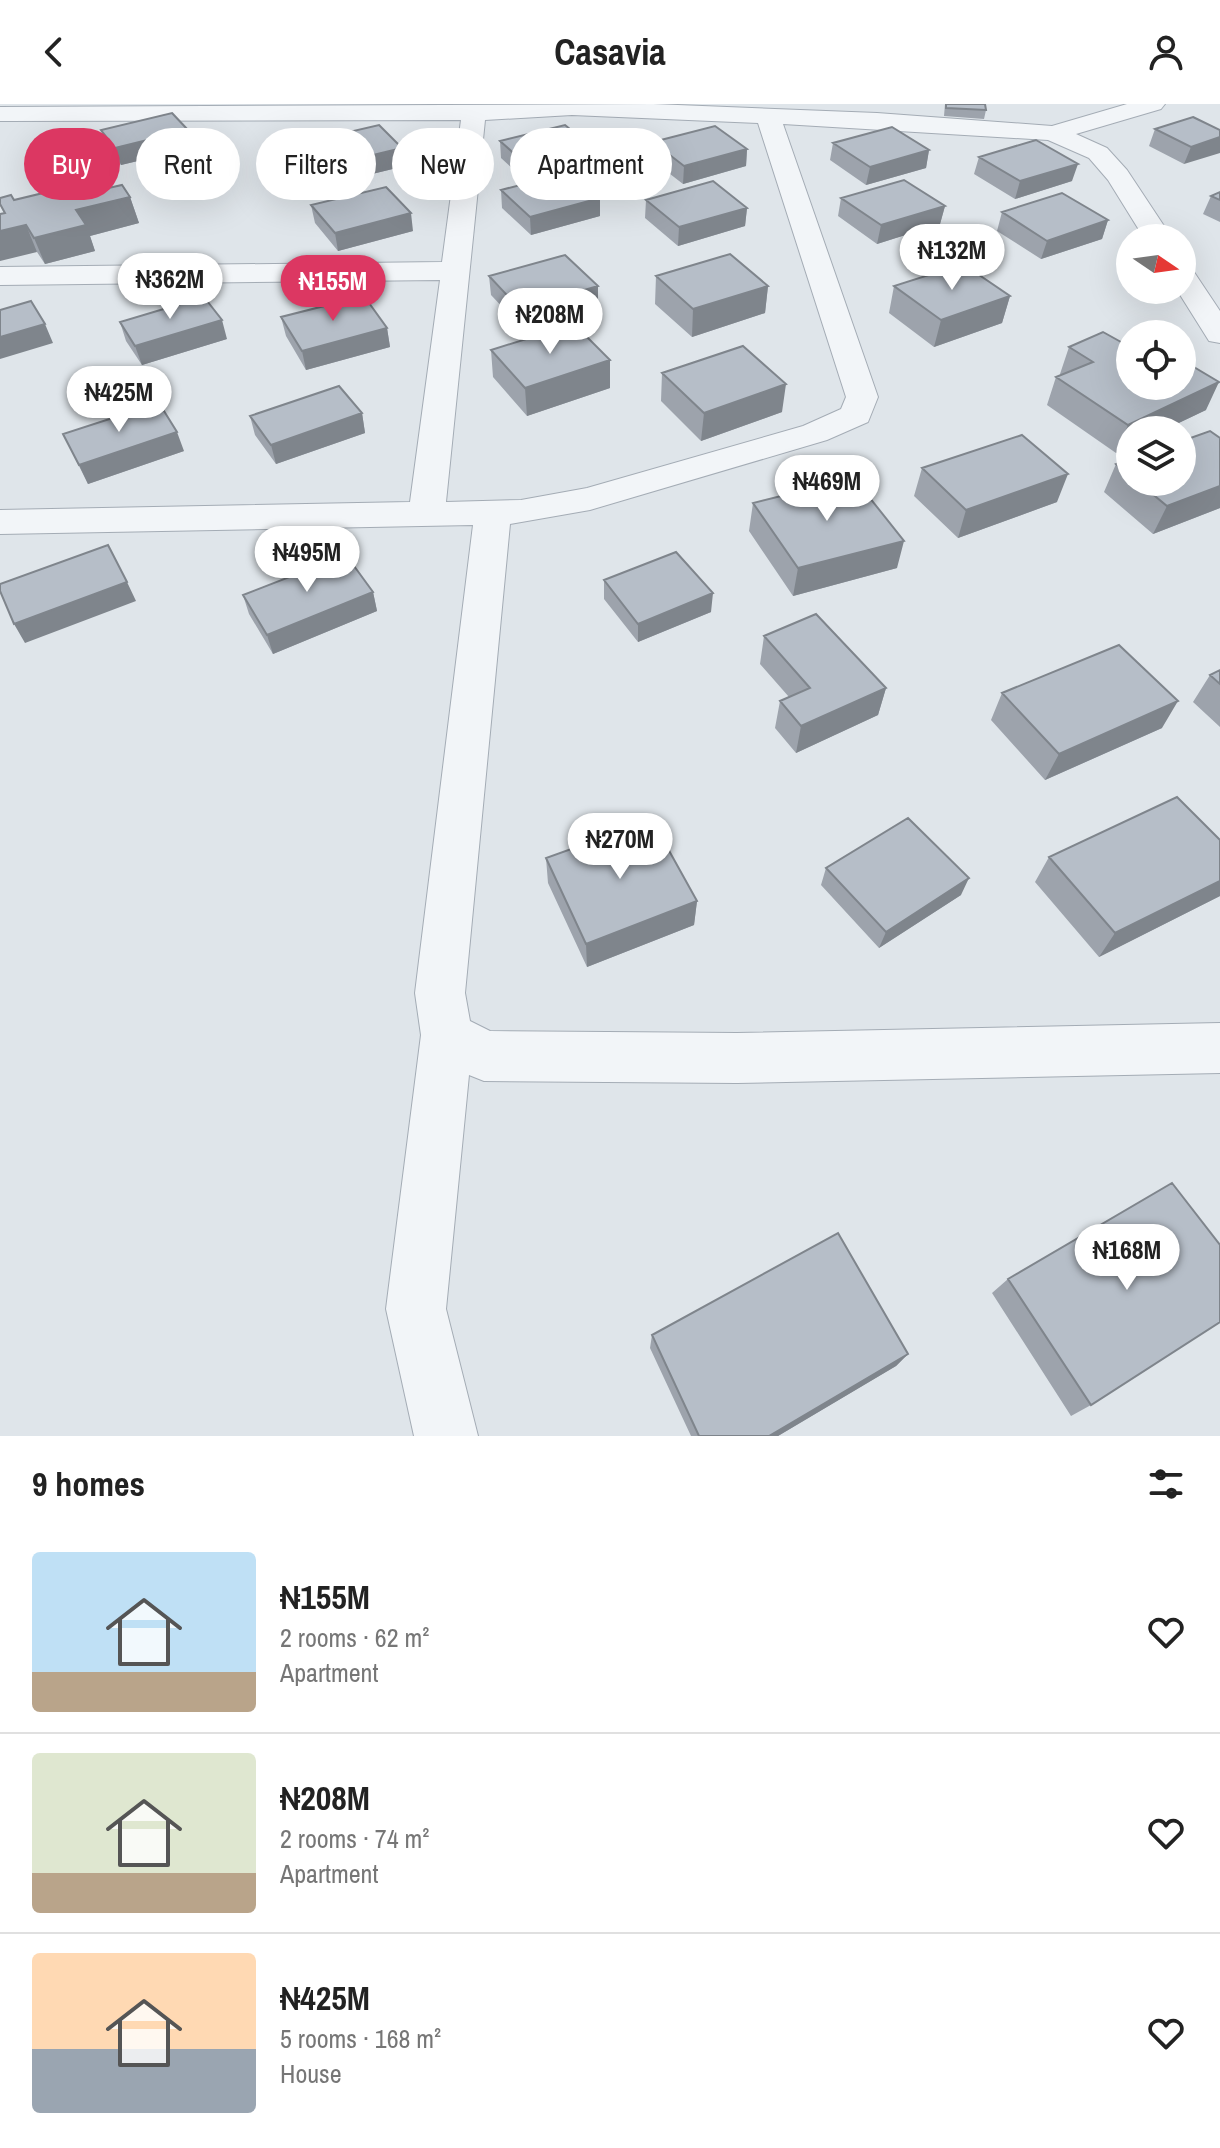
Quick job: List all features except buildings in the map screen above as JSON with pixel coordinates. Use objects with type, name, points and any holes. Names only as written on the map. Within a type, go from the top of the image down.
[{"type":"street","points":[[0,114],[250,109],[474,113],[572,108],[768,115],[1053,133],[1153,104]]},
{"type":"street","points":[[426,515],[474,113]]},
{"type":"street","points":[[0,522],[521,512],[590,499],[815,433],[856,415],[862,397],[768,115]]},
{"type":"street","points":[[1053,133],[1098,153],[1118,176],[1149,224]]},
{"type":"street","points":[[0,276],[453,271]]},
{"type":"street","points":[[1196,297],[1220,334]]},
{"type":"street","points":[[446,1436],[416,1309],[447,1035],[440,993],[493,513]]},
{"type":"street","points":[[447,1035],[484,1056],[737,1058],[1220,1048]]}]
